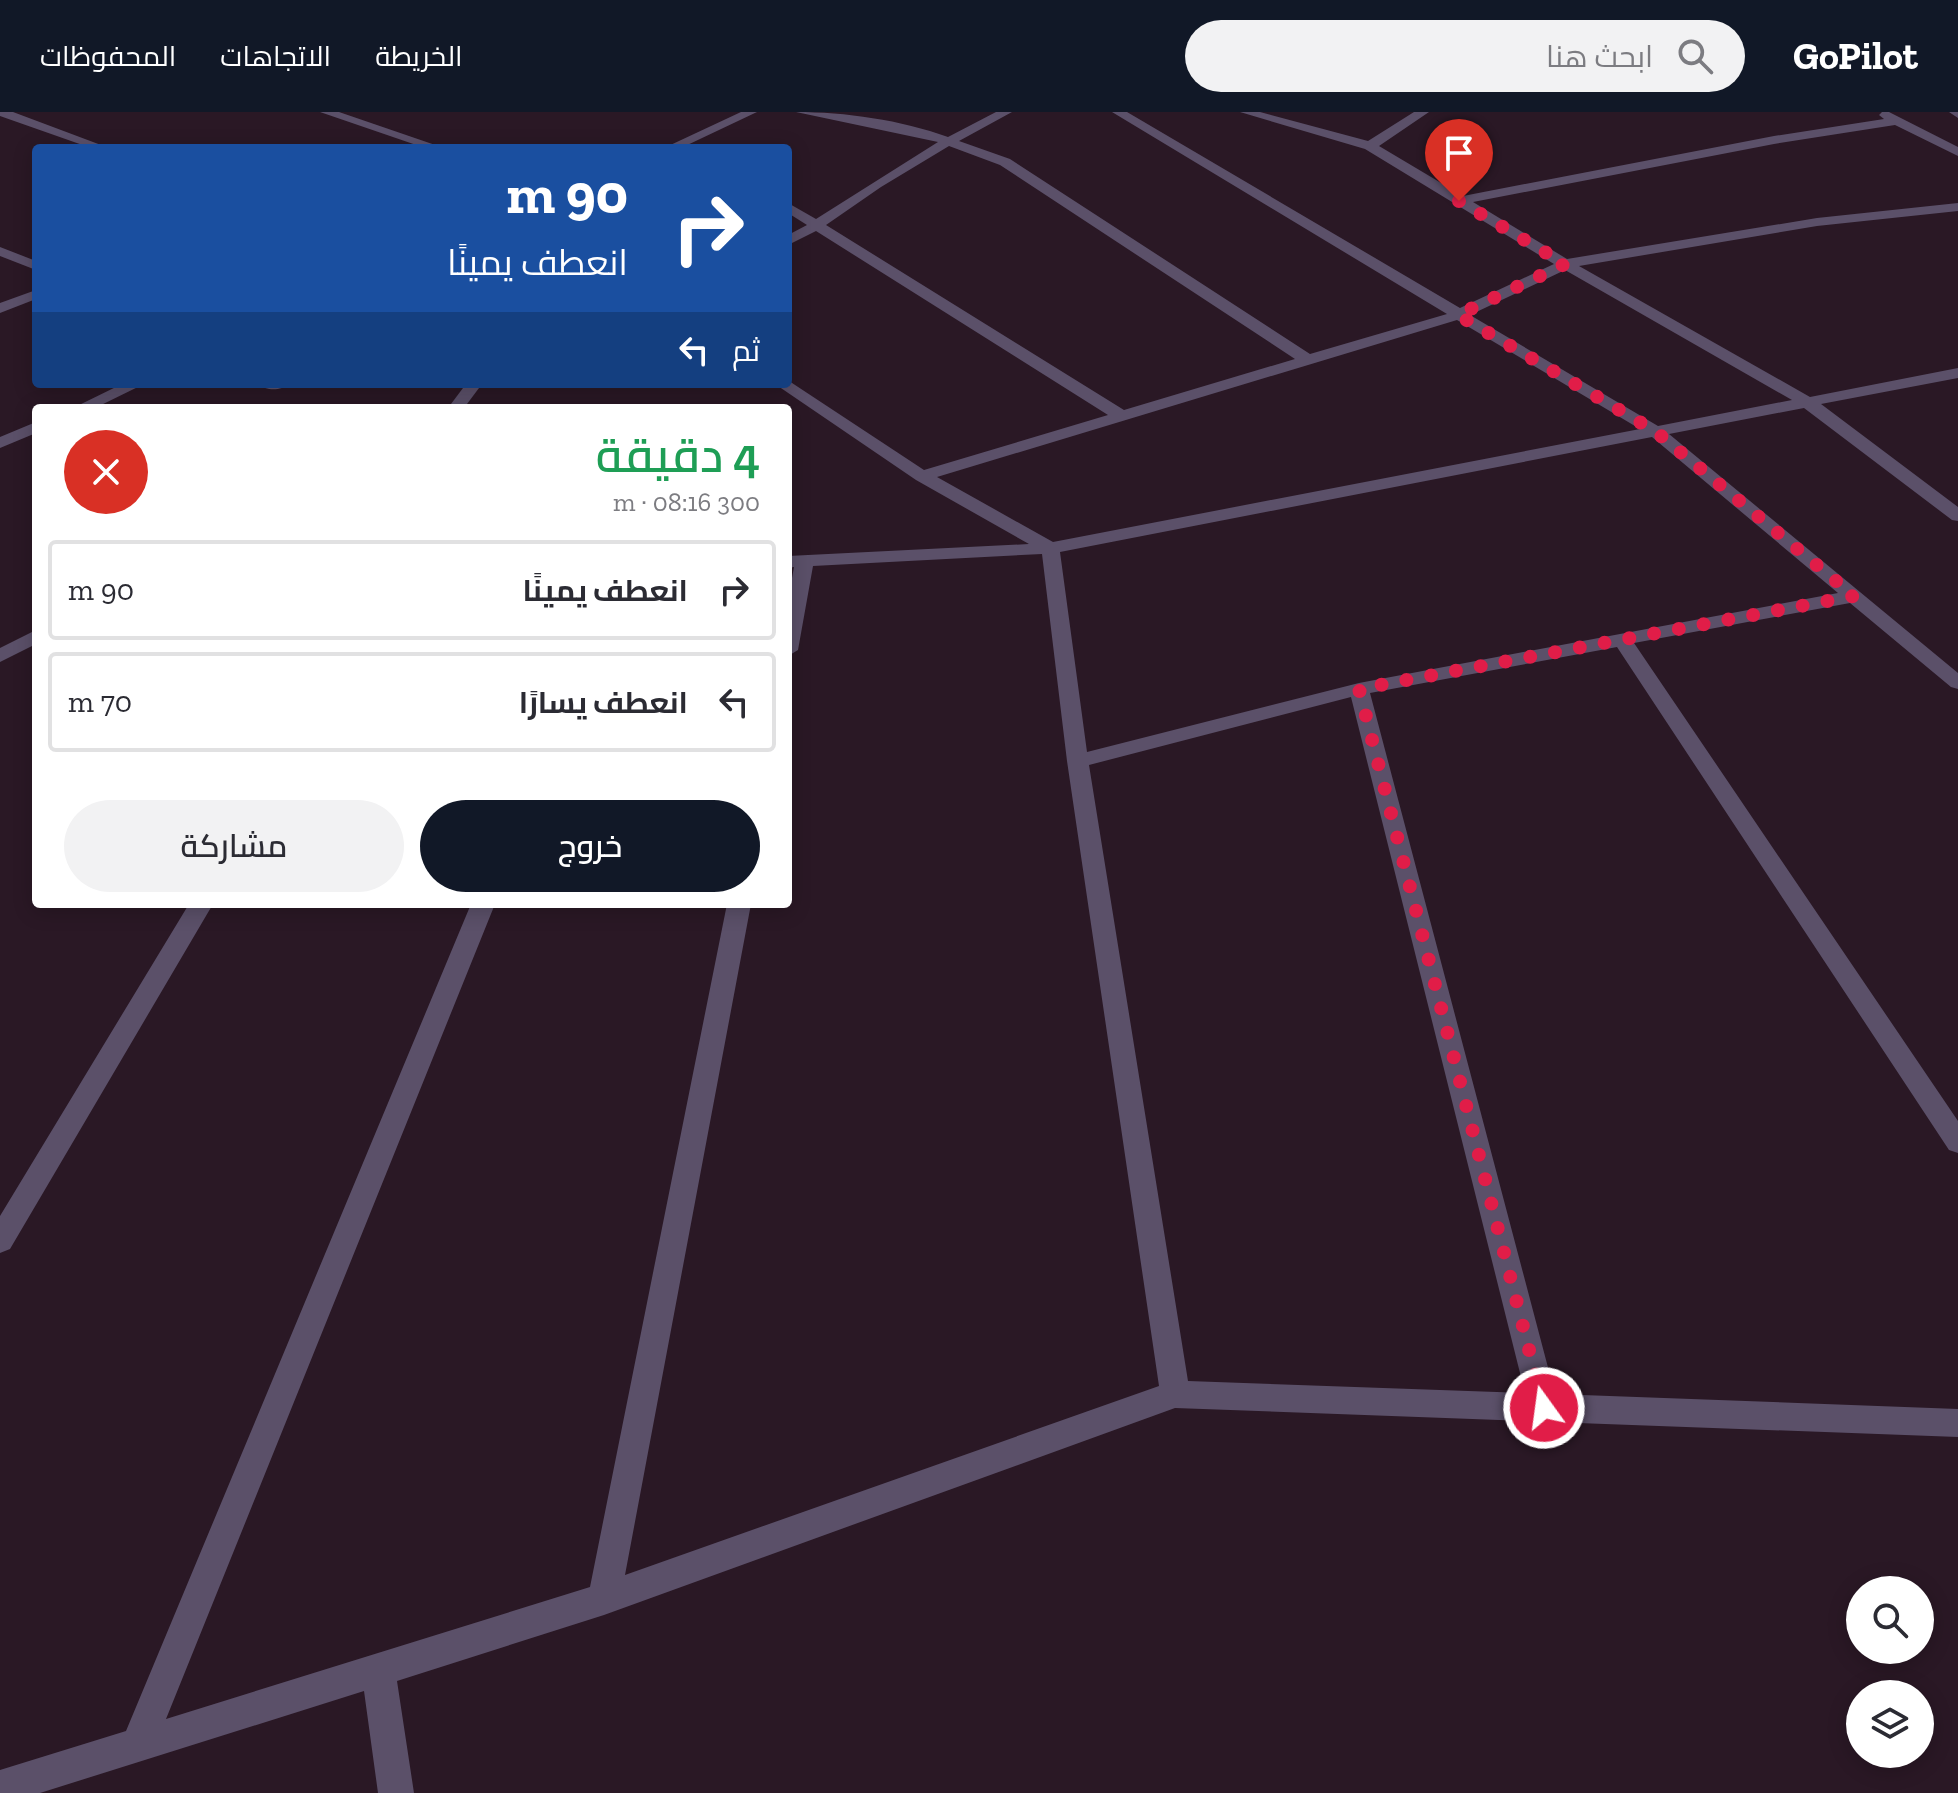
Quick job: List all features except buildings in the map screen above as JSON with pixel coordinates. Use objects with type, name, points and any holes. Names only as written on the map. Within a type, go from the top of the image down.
[{"type":"street","points":[[1,112],[92,144]]},
{"type":"street","points":[[326,112],[426,144]]},
{"type":"street","points":[[719,112],[744,115]]},
{"type":"street","points":[[802,112],[925,133],[1005,162],[1308,360]]},
{"type":"street","points":[[792,239],[819,226],[874,185],[947,140],[1006,112]]},
{"type":"street","points":[[1118,112],[1655,431],[1958,683]]},
{"type":"street","points":[[1246,112],[1370,146],[1565,264],[1807,402],[1958,516]]},
{"type":"street","points":[[1370,146],[1423,112]]},
{"type":"street","points":[[1880,112],[1954,148]]},
{"type":"street","points":[[692,144],[744,115]]},
{"type":"street","points":[[1459,201],[1774,140],[1897,121]]},
{"type":"street","points":[[922,476],[1458,315],[1565,264],[1817,222],[1958,207]]},
{"type":"street","points":[[792,209],[1122,416]]},
{"type":"street","points":[[0,251],[32,264]]},
{"type":"street","points":[[0,308],[32,296]]},
{"type":"street","points":[[792,610],[797,561],[1050,548],[1958,373]]},
{"type":"street","points":[[90,404],[127,388]]},
{"type":"street","points":[[789,388],[922,476],[1050,548]]},
{"type":"street","points":[[0,443],[32,429]]},
{"type":"street","points":[[1050,548],[1078,761],[1175,1394]]},
{"type":"street","points":[[1078,761],[1359,689],[1854,596]]},
{"type":"street","points":[[0,656],[32,638]]},
{"type":"street","points":[[1623,641],[1958,1142]]},
{"type":"street","points":[[1359,689],[1544,1408]]},
{"type":"street","points":[[0,1241],[199,908]]},
{"type":"street","points":[[138,1745],[481,908]]},
{"type":"street","points":[[604,1599],[738,908]]},
{"type":"street","points":[[0,1788],[604,1599],[1175,1394],[1958,1423]]},
{"type":"street","points":[[378,1670],[396,1793]]},
{"type":"route","points":[[1459,201],[1565,264],[1458,315],[1655,431],[1854,596],[1359,689],[1544,1408]]}]
